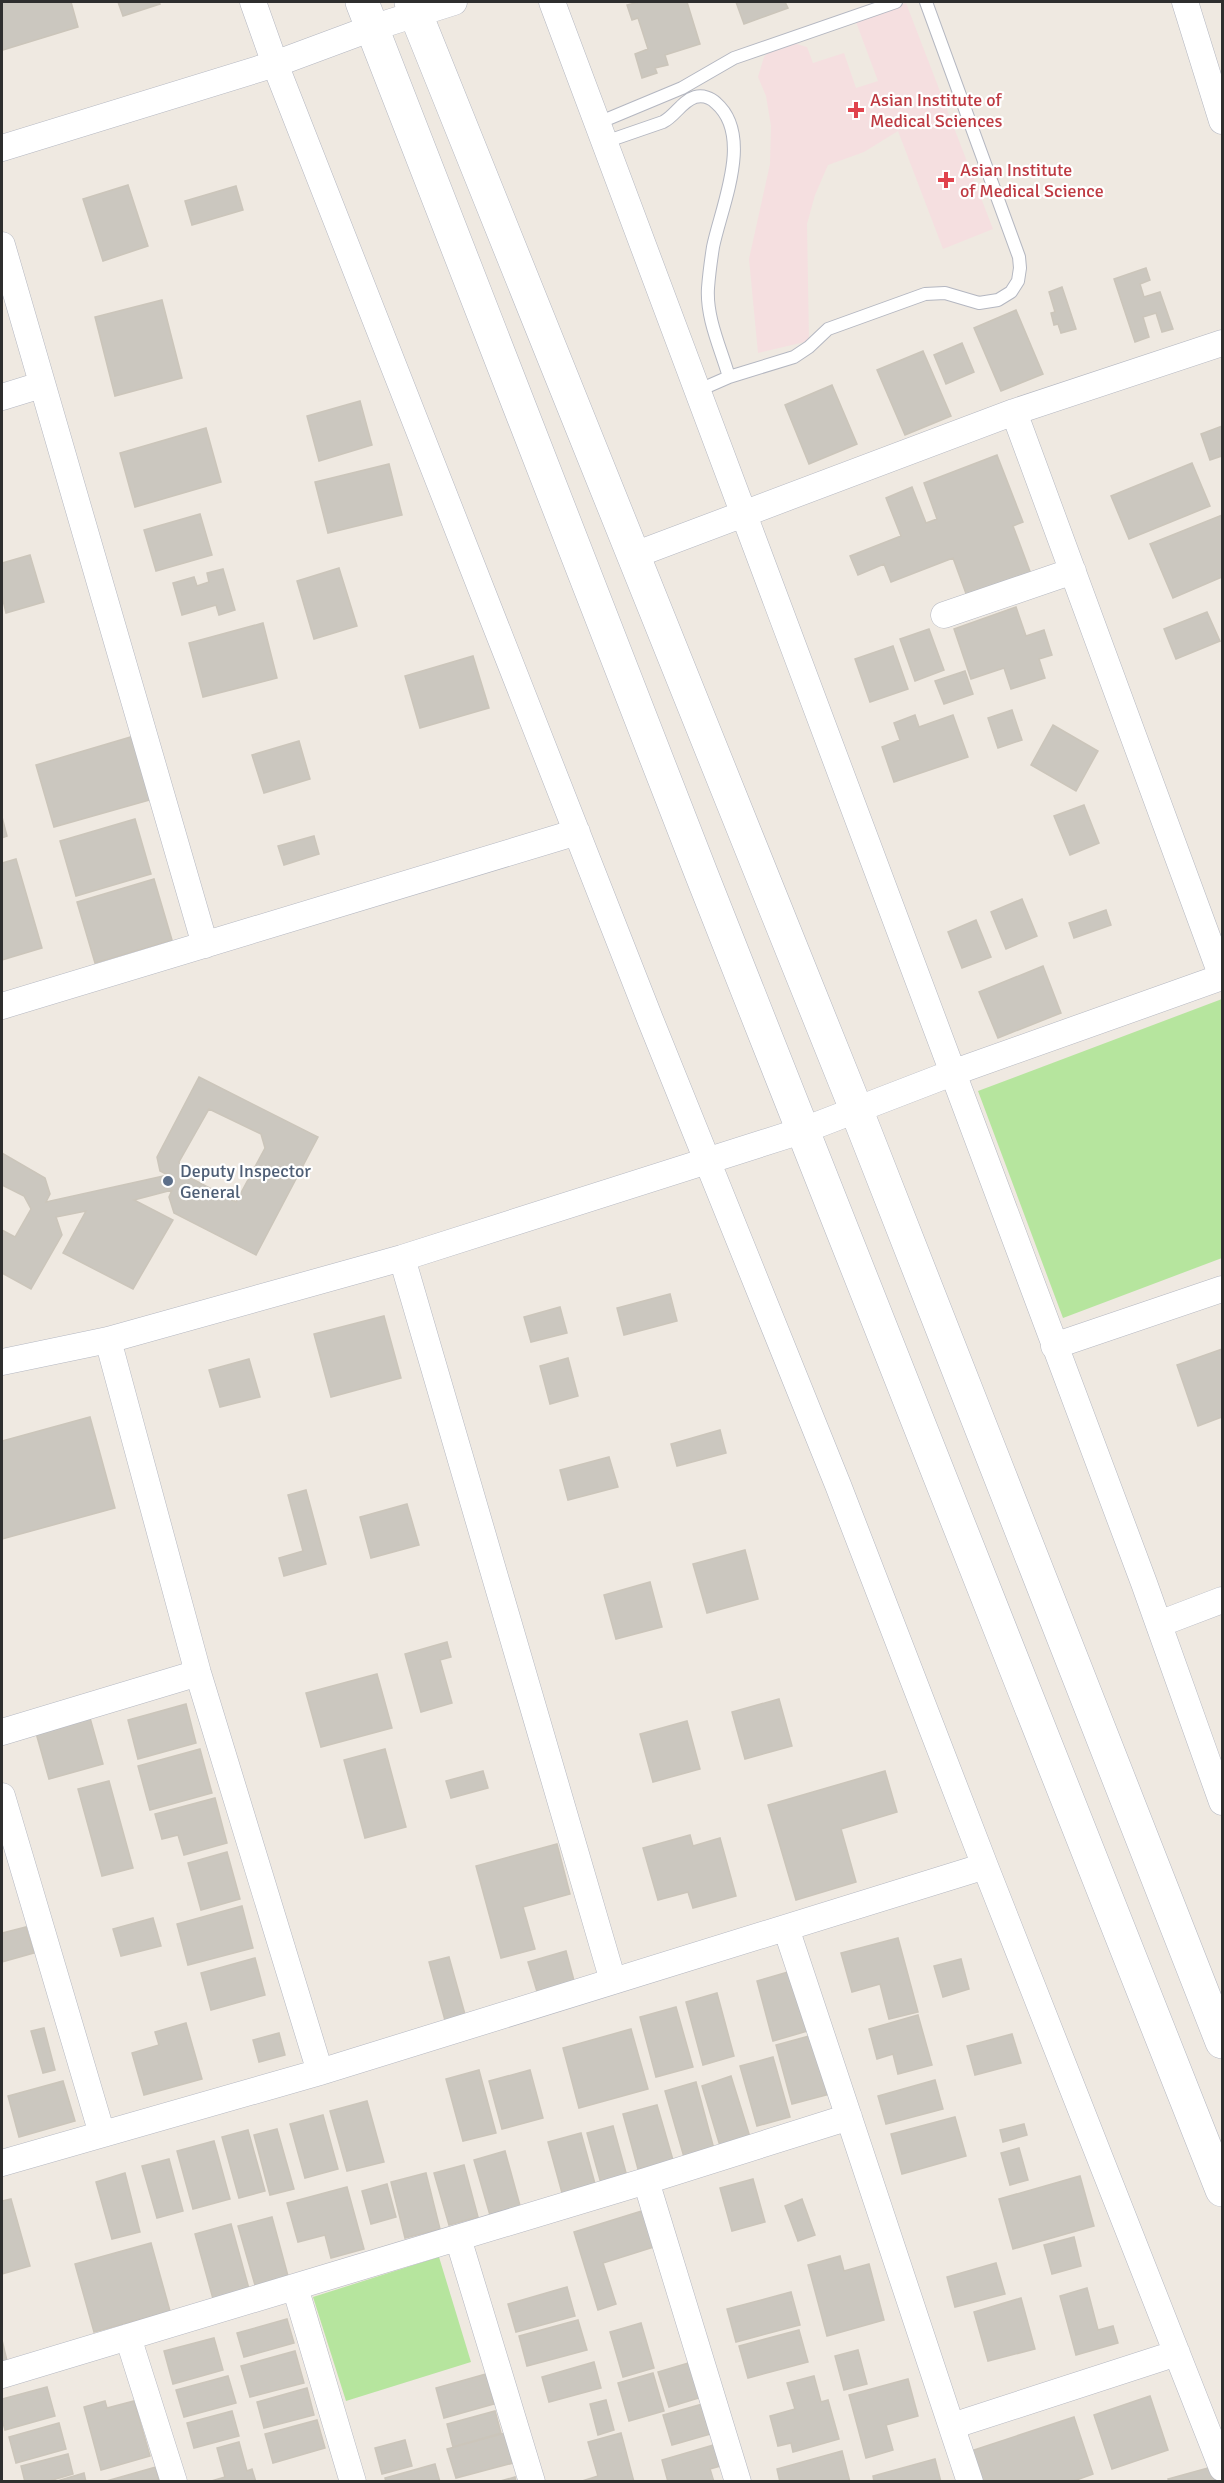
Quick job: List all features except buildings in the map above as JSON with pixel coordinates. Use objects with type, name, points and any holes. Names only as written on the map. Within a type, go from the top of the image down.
[{"type":"main road","points":[[414,8],[632,556],[856,1108],[1222,2042]]},
{"type":"main road","points":[[367,15],[696,862],[1222,2190]]},
{"type":"street","points":[[253,2],[275,64],[577,832],[838,1485],[1222,2468]]},
{"type":"street","points":[[2,148],[275,64],[367,15],[454,2]]},
{"type":"street","points":[[552,2],[1159,1624],[1222,1803]]},
{"type":"street","points":[[1185,2],[1222,121]]},
{"type":"street","points":[[2,245],[205,945]]},
{"type":"street","points":[[632,556],[1014,412],[1222,343]]},
{"type":"street","points":[[2,397],[41,385]]},
{"type":"street","points":[[2,1362],[108,1340],[402,1258],[708,1162],[804,1130],[856,1108],[1222,977],[1014,412]]},
{"type":"street","points":[[944,615],[1073,571]]},
{"type":"street","points":[[2,1006],[577,832]]},
{"type":"street","points":[[402,1258],[613,1981]]},
{"type":"street","points":[[1054,1346],[1222,1289]]},
{"type":"street","points":[[108,1340],[198,1673],[320,2072]]},
{"type":"street","points":[[1159,1624],[1222,1600]]},
{"type":"street","points":[[2,1731],[198,1673]]},
{"type":"street","points":[[2,1796],[102,2134]]},
{"type":"street","points":[[2,2163],[320,2072],[985,1866]]},
{"type":"street","points":[[786,1928],[970,2481]]},
{"type":"street","points":[[2,2375],[646,2181],[849,2117]]},
{"type":"street","points":[[646,2181],[738,2481]]},
{"type":"street","points":[[458,2238],[532,2481]]},
{"type":"street","points":[[295,2287],[353,2481]]},
{"type":"street","points":[[128,2337],[174,2481]]},
{"type":"street","points":[[952,2426],[1177,2353]]},
{"type":"lane","points":[[601,133],[734,58],[897,2]]},
{"type":"lane","points":[[697,391],[729,377],[794,357],[809,347],[828,329],[925,294],[945,293],[979,303],[989,302],[998,300],[1011,292],[1018,281],[1020,268],[1018,257],[926,2]]},
{"type":"lane","points":[[601,133],[663,122],[672,118],[687,101],[703,96],[713,99],[723,109],[729,120],[734,140],[731,179],[713,247],[708,290],[711,320],[729,377]]},
{"type":"shaded area","name":"Asian Institute of Medical Science","points":[[906,3],[993,229],[943,249],[898,131],[864,152],[828,165],[815,195],[807,224],[809,341],[758,353],[749,259],[770,164],[771,126],[766,96],[758,77],[764,57],[774,46],[793,43],[807,47],[813,63],[844,53],[856,88],[878,81],[856,22]]},
{"type":"green space","points":[[1222,999],[1222,1258],[1063,1318],[978,1091]]},
{"type":"green space","points":[[439,2257],[471,2362],[346,2401],[313,2297]]},
{"type":"place","name":"Asian Institute of Medical Sciences","points":[[856,110]]},
{"type":"place","name":"Asian Institute of Medical Science","points":[[946,180]]},
{"type":"place","name":"Deputy Inspector General","points":[[168,1181]]}]
